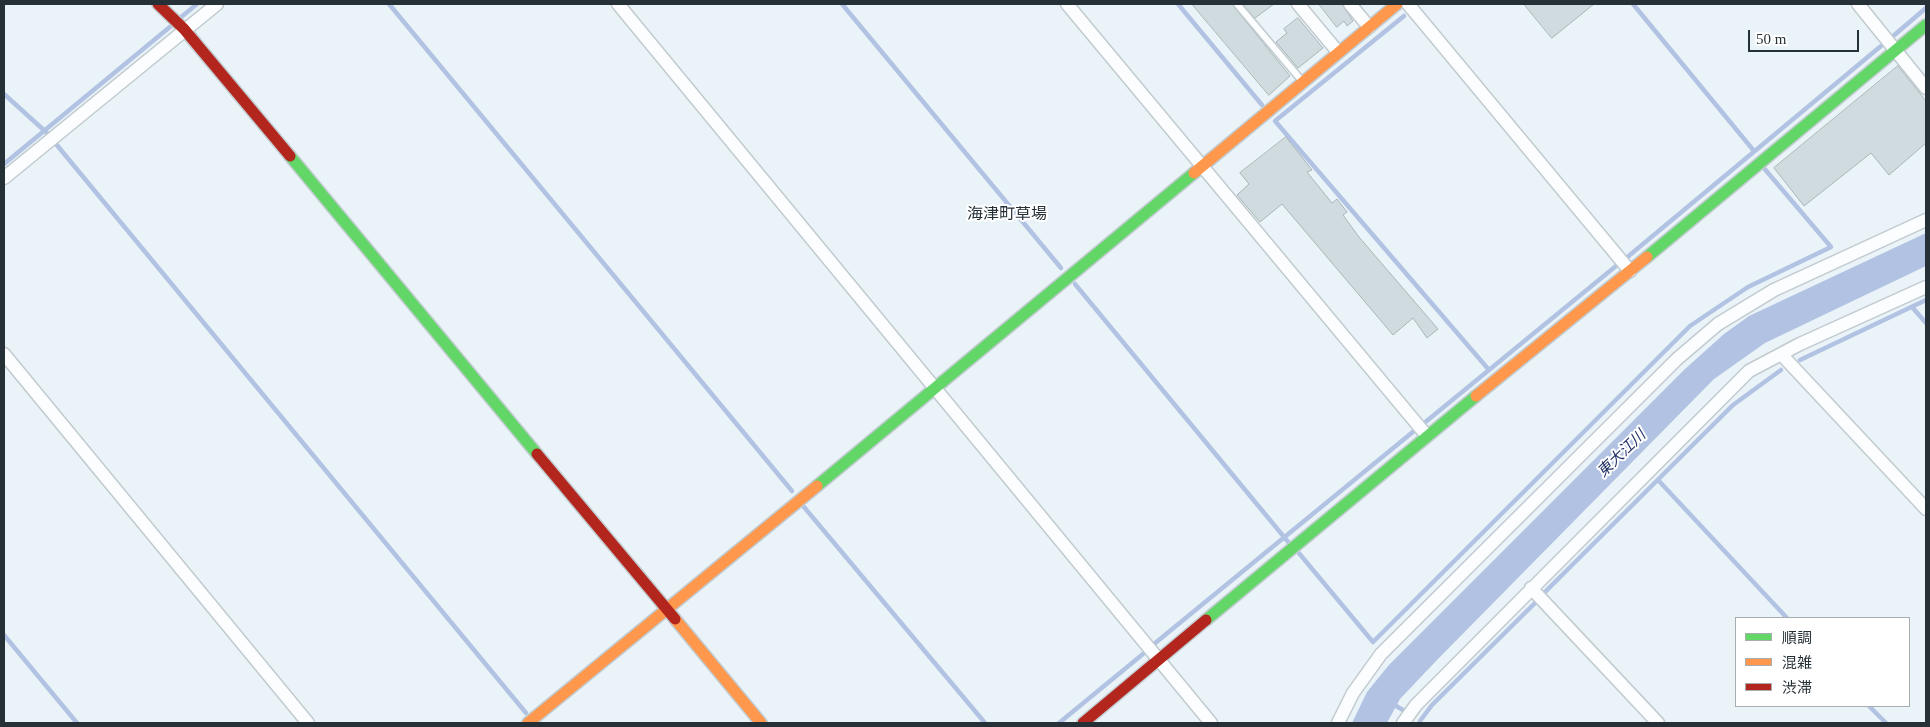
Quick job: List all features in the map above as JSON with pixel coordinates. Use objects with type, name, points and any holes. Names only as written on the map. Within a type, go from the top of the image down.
[{"type":"street","points":[[158,4],[184,29],[761,723]]},
{"type":"street","points":[[4,178],[184,29],[217,4]]},
{"type":"street","points":[[618,4],[1211,723]]},
{"type":"street","points":[[1066,4],[1427,436]]},
{"type":"street","points":[[1298,4],[1338,52]]},
{"type":"street","points":[[1350,4],[1369,27]]},
{"type":"street","points":[[528,723],[936,388],[1397,4]]},
{"type":"street","points":[[1408,4],[1630,271]]},
{"type":"street","points":[[1858,4],[1926,88]]},
{"type":"street","points":[[1083,723],[1427,436],[1630,271],[1926,25]]},
{"type":"street","points":[[1338,723],[1353,693],[1381,654],[1677,359],[1718,324],[1774,290],[1926,220]]},
{"type":"street","points":[[1404,723],[1416,705],[1749,371],[1781,354],[1926,287]]},
{"type":"street","points":[[4,354],[308,723]]},
{"type":"street","points":[[1781,354],[1926,509]]},
{"type":"street","points":[[1531,588],[1658,723]]},
{"type":"lane","points":[[1237,4],[1303,82]]},
{"type":"water","name":"東大江川","points":[[1926,233],[1926,266],[1765,343],[1714,379],[1436,661],[1400,699],[1387,723],[1352,723],[1367,692],[1388,666],[1685,369],[1724,334],[1749,316]]},
{"type":"building","points":[[1192,4],[1232,4],[1290,76],[1269,95]]},
{"type":"building","points":[[1243,4],[1274,4],[1255,18]]},
{"type":"building","points":[[1319,4],[1342,4],[1353,21],[1347,26],[1344,21],[1337,27]]},
{"type":"building","points":[[1524,4],[1594,4],[1552,38]]},
{"type":"building","points":[[1298,18],[1323,48],[1298,68],[1276,42],[1287,33],[1284,29]]},
{"type":"building","points":[[1898,66],[1926,101],[1926,143],[1889,175],[1871,153],[1804,206],[1774,168]]},
{"type":"building","points":[[1286,137],[1312,170],[1307,172],[1332,203],[1337,199],[1347,212],[1343,215],[1359,237],[1438,329],[1427,338],[1413,318],[1393,335],[1282,204],[1260,222],[1237,195],[1249,184],[1240,173]]},
{"type":"waterway","points":[[180,18],[197,4]]},
{"type":"waterway","points":[[389,4],[792,491]]},
{"type":"waterway","points":[[842,4],[1061,268]]},
{"type":"waterway","points":[[1178,4],[1262,105]]},
{"type":"waterway","points":[[1633,4],[1754,151]]},
{"type":"waterway","points":[[1892,37],[1926,8]]},
{"type":"waterway","points":[[1404,16],[1275,121],[1489,370]]},
{"type":"waterway","points":[[4,164],[171,26]]},
{"type":"waterway","points":[[1625,259],[1881,46]]},
{"type":"waterway","points":[[4,94],[47,133]]},
{"type":"waterway","points":[[56,144],[526,713]]},
{"type":"waterway","points":[[1298,552],[1373,642],[1690,326],[1748,287],[1831,247],[1763,167]]},
{"type":"waterway","points":[[1423,424],[1616,266]]},
{"type":"waterway","points":[[1075,284],[1289,543]]},
{"type":"waterway","points":[[1800,360],[1926,300]]},
{"type":"waterway","points":[[1912,307],[1926,323]]},
{"type":"waterway","points":[[1545,592],[1733,405],[1781,370]]},
{"type":"waterway","points":[[1154,644],[1414,431]]},
{"type":"waterway","points":[[1658,480],[1786,617]]},
{"type":"waterway","points":[[804,507],[985,723]]},
{"type":"waterway","points":[[1420,721],[1432,705],[1535,603]]},
{"type":"waterway","points":[[4,635],[77,723]]},
{"type":"waterway","points":[[1059,723],[1143,654]]},
{"type":"waterway","points":[[1391,703],[1403,710]]},
{"type":"waterway","points":[[1870,707],[1886,723]]},
{"type":"traffic: fast","points":[[1647,257],[1926,25]]},
{"type":"traffic: fast","points":[[290,156],[537,454]]},
{"type":"traffic: fast","points":[[817,486],[1194,173]]},
{"type":"traffic: fast","points":[[1206,620],[1476,396]]},
{"type":"traffic: slow","points":[[1194,173],[1397,4]]},
{"type":"traffic: slow","points":[[1476,396],[1647,257]]},
{"type":"traffic: slow","points":[[528,723],[817,486]]},
{"type":"traffic: slow","points":[[675,619],[761,723]]},
{"type":"traffic: jam","points":[[158,4],[184,29],[290,156]]},
{"type":"traffic: jam","points":[[537,454],[675,619]]},
{"type":"traffic: jam","points":[[1083,723],[1206,620]]},
{"type":"district","name":"海津町草場","points":[[1007,215]]}]
